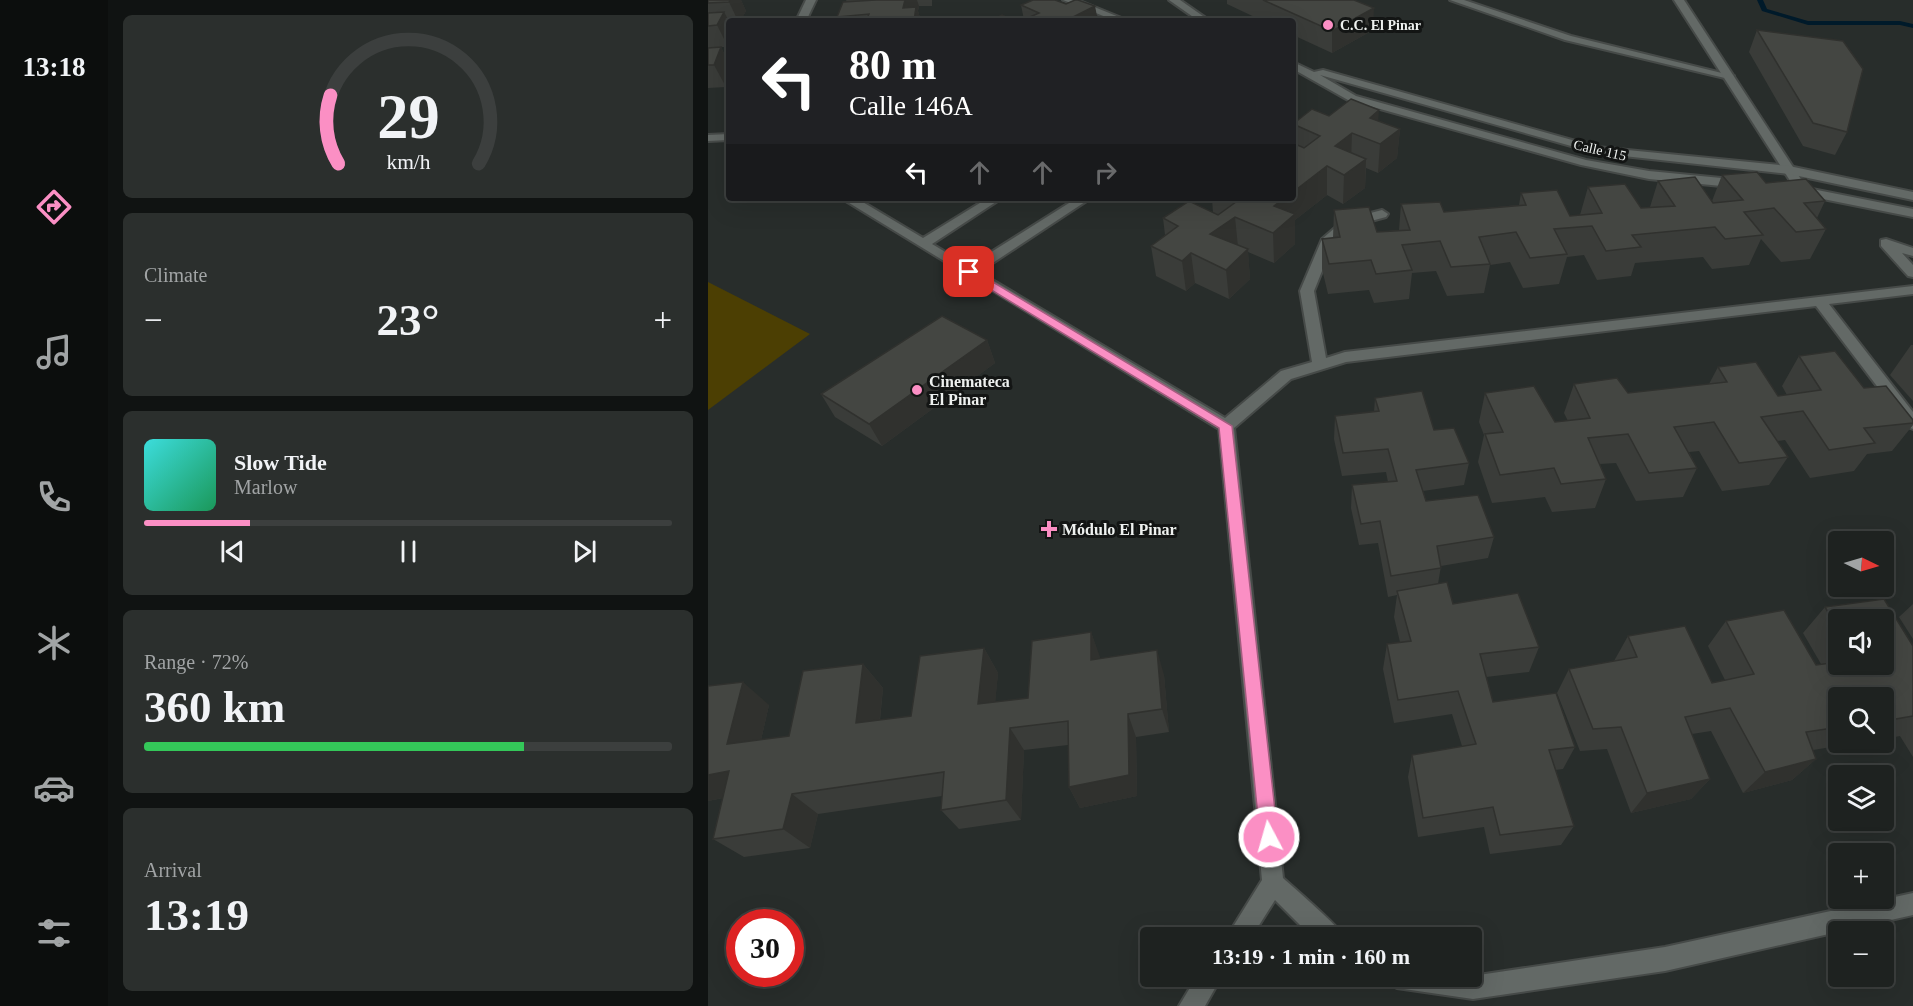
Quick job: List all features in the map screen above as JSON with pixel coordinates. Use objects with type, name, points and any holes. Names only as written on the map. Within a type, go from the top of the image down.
[{"type":"street","points":[[802,18],[811,0]]},
{"type":"street","points":[[1068,0],[1116,18]]},
{"type":"street","points":[[1174,0],[1201,18]]},
{"type":"street","points":[[1455,0],[1568,38],[1729,76]]},
{"type":"street","points":[[1679,0],[1802,190]]},
{"type":"street","name":"Calle 115","points":[[1296,66],[1596,150],[1789,170],[1913,196]]},
{"type":"street","name":"Calle 115","points":[[1296,67],[1352,98],[1585,163],[1649,176],[1755,186]]},
{"type":"street","points":[[708,138],[726,137]]},
{"type":"street","points":[[1779,188],[1802,190],[1913,213]]},
{"type":"street","points":[[852,201],[1226,426]]},
{"type":"street","points":[[924,243],[991,201]]},
{"type":"street","points":[[969,272],[1080,201]]},
{"type":"street","points":[[1320,364],[1307,291],[1328,239],[1348,223],[1382,214]]},
{"type":"street","points":[[1913,252],[1886,243],[1913,273]]},
{"type":"street","points":[[1226,426],[1286,375],[1345,357],[1913,290]]},
{"type":"street","points":[[1819,301],[1913,423]]},
{"type":"street","points":[[1226,426],[1274,883],[1319,927]]},
{"type":"street","points":[[1244,927],[1274,883]]},
{"type":"street","points":[[1482,986],[1665,959],[1913,904]]},
{"type":"street","points":[[1191,1006],[1204,987]]},
{"type":"shaded area","points":[[708,282],[810,334],[708,410]]},
{"type":"building","points":[[708,0],[730,0],[729,2],[708,3]]},
{"type":"building","points":[[905,0],[903,8],[916,7],[914,18],[867,18],[869,14],[837,17],[843,2]]},
{"type":"building","points":[[1033,0],[1055,0],[1066,4],[1078,0],[1095,6],[1071,18],[1028,18],[1039,13],[1021,5]]},
{"type":"building","points":[[1263,0],[1354,0],[1374,8],[1332,31]]},
{"type":"building","points":[[724,12],[717,25],[708,26],[708,13]]},
{"type":"building","points":[[1757,30],[1843,41],[1863,69],[1847,132],[1813,123]]},
{"type":"building","points":[[721,47],[714,65],[708,65],[708,48]]},
{"type":"building","points":[[1351,99],[1379,110],[1370,118],[1400,129],[1380,144],[1352,133],[1335,146],[1366,159],[1344,175],[1327,166],[1296,190],[1296,144],[1304,148],[1320,136],[1296,125],[1296,122],[1312,109],[1329,116]]},
{"type":"building","points":[[1757,172],[1766,183],[1806,179],[1825,201],[1804,203],[1826,229],[1796,232],[1774,208],[1744,212],[1763,235],[1725,239],[1715,227],[1632,235],[1641,247],[1606,251],[1592,226],[1554,229],[1567,254],[1530,258],[1516,232],[1479,237],[1490,264],[1451,267],[1440,241],[1402,245],[1412,270],[1376,274],[1371,260],[1329,264],[1322,239],[1340,237],[1334,210],[1369,207],[1377,232],[1410,230],[1401,204],[1440,202],[1444,212],[1526,205],[1521,193],[1557,190],[1570,216],[1602,213],[1588,187],[1625,184],[1641,208],[1675,206],[1658,181],[1695,177],[1713,203],[1743,200],[1722,175]]},
{"type":"building","points":[[1189,201],[1218,215],[1237,201],[1280,201],[1274,206],[1295,214],[1273,233],[1235,217],[1210,234],[1248,249],[1226,270],[1191,253],[1182,261],[1151,246],[1178,226],[1163,218]]},
{"type":"building","points":[[942,316],[987,340],[869,424],[821,394]]},
{"type":"building","points":[[1835,351],[1864,388],[1886,386],[1913,423],[1864,428],[1875,443],[1829,450],[1803,411],[1761,417],[1788,457],[1739,463],[1714,422],[1674,427],[1697,468],[1649,473],[1628,434],[1588,438],[1606,479],[1561,484],[1554,468],[1500,475],[1485,434],[1503,432],[1485,393],[1534,386],[1555,422],[1590,418],[1574,384],[1617,378],[1628,393],[1727,382],[1718,367],[1756,362],[1778,396],[1821,390],[1799,356]]},
{"type":"building","points":[[1422,391],[1434,430],[1454,428],[1469,463],[1416,470],[1426,501],[1478,495],[1494,537],[1437,546],[1441,568],[1391,576],[1380,521],[1361,524],[1352,485],[1397,481],[1388,449],[1343,453],[1335,416],[1379,411],[1375,398]]},
{"type":"building","points":[[1447,582],[1453,604],[1518,593],[1539,647],[1480,654],[1493,702],[1556,693],[1575,747],[1549,750],[1574,826],[1500,835],[1493,807],[1423,818],[1412,755],[1476,744],[1458,691],[1398,700],[1387,644],[1411,641],[1397,591]]},
{"type":"building","points":[[1884,599],[1890,609],[1828,609],[1828,612],[1825,607]]},
{"type":"building","points":[[1784,610],[1816,665],[1828,663],[1828,675],[1894,675],[1894,615],[1913,646],[1913,716],[1894,719],[1894,687],[1828,687],[1828,729],[1806,732],[1816,759],[1765,772],[1730,708],[1685,717],[1710,779],[1647,793],[1621,727],[1593,729],[1569,669],[1637,657],[1628,636],[1685,626],[1712,683],[1754,674],[1726,621]]},
{"type":"building","points":[[1091,632],[1091,660],[1157,650],[1162,709],[1128,714],[1129,775],[1069,787],[1068,721],[1010,728],[1006,800],[941,810],[944,772],[792,794],[783,829],[713,839],[729,771],[708,775],[708,686],[743,682],[727,744],[789,736],[803,671],[863,664],[856,723],[911,716],[920,656],[984,648],[978,704],[1028,698],[1032,641]]},
{"type":"waterway","points":[[1760,0],[1764,10],[1808,23],[1900,23],[1913,26]]},
{"type":"place","name":"C.C. El Pinar","points":[[1328,25]]},
{"type":"place","name":"Cinemateca El Pinar","points":[[917,390]]},
{"type":"place","name":"Módulo El Pinar","points":[[1049,529]]},
{"type":"route","points":[[969,272],[1226,426],[1269,837]]}]
